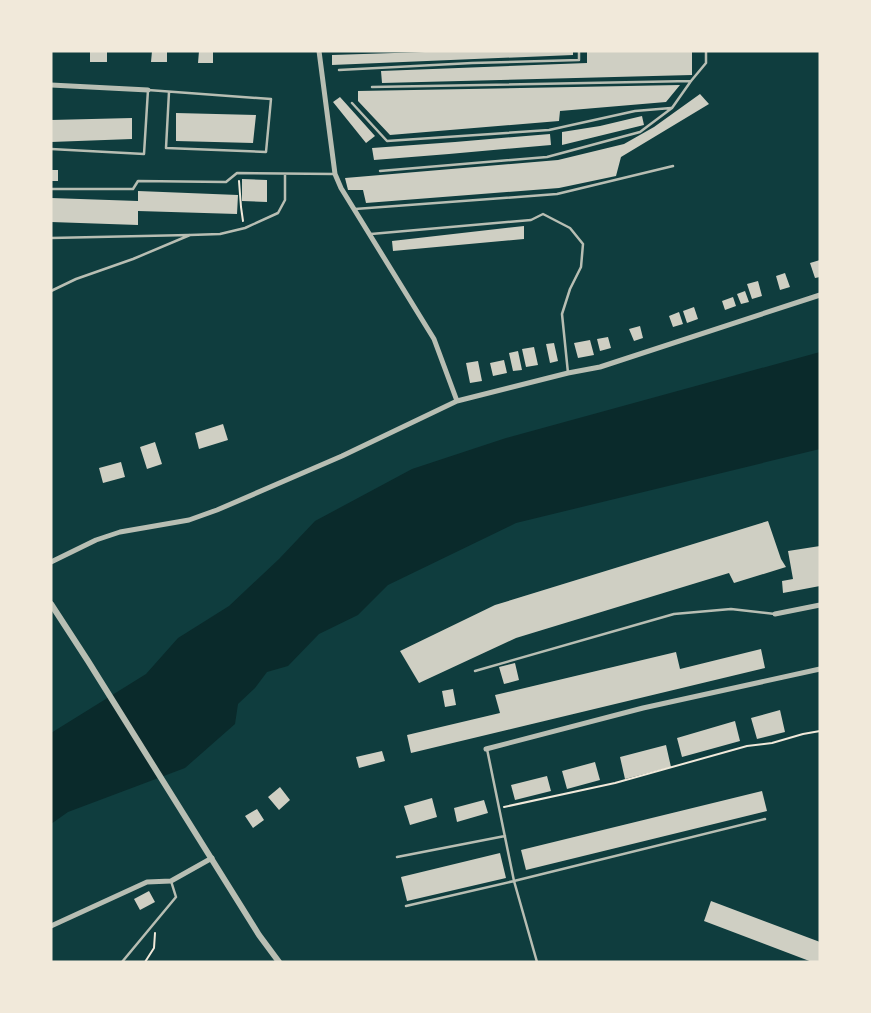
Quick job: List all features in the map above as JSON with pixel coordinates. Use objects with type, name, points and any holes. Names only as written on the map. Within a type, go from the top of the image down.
[{"type":"street","points":[[318,51],[336,174],[341,188],[434,339],[457,401]]},
{"type":"street","points":[[51,85],[148,90]]},
{"type":"street","points":[[51,562],[96,540],[120,532],[189,520],[217,510],[342,456],[457,401],[568,373],[600,367],[820,295]]},
{"type":"street","points":[[51,604],[259,935],[279,962]]},
{"type":"street","points":[[775,614],[820,605]]},
{"type":"street","points":[[486,749],[643,708],[820,669]]},
{"type":"street","points":[[51,926],[147,882],[171,881],[212,858]]},
{"type":"lane","points":[[339,70],[579,60],[579,51]]},
{"type":"lane","points":[[380,170],[546,157],[640,132],[672,108],[706,63],[706,51]]},
{"type":"lane","points":[[372,87],[692,81]]},
{"type":"lane","points":[[51,149],[144,154],[148,90],[271,99],[266,152],[166,148],[169,92]]},
{"type":"lane","points":[[352,103],[386,141],[549,130],[635,111],[672,108]]},
{"type":"lane","points":[[355,209],[557,194],[673,166]]},
{"type":"lane","points":[[51,189],[133,189],[138,181],[226,182],[236,173],[336,174]]},
{"type":"lane","points":[[51,238],[220,234],[245,228],[278,213],[284,200],[285,174]]},
{"type":"lane","points":[[370,234],[531,220],[543,214],[570,228],[583,244],[581,267],[570,289],[562,314],[568,373]]},
{"type":"lane","points":[[51,291],[76,279],[134,259],[190,235]]},
{"type":"lane","points":[[474,671],[674,614],[731,609],[775,614]]},
{"type":"lane","points":[[486,749],[506,836],[514,881],[536,962]]},
{"type":"lane","points":[[406,906],[765,819]]},
{"type":"lane","points":[[397,857],[506,836]]},
{"type":"lane","points":[[122,962],[176,897],[171,881]]},
{"type":"path","points":[[236,173],[239,182],[245,228]]},
{"type":"path","points":[[500,808],[615,783],[747,746],[772,743],[820,731]]},
{"type":"path","points":[[145,962],[154,948],[156,921]]},
{"type":"water","points":[[820,352],[820,449],[516,523],[388,585],[358,615],[319,634],[288,666],[267,672],[255,688],[238,704],[235,724],[185,768],[68,812],[51,824],[51,733],[146,674],[178,638],[229,606],[279,559],[315,521],[412,469],[506,438]]},
{"type":"building","points":[[90,51],[107,51],[107,62],[90,62]]},
{"type":"building","points":[[152,51],[167,51],[167,62],[151,62]]},
{"type":"building","points":[[199,51],[213,51],[213,63],[198,63]]},
{"type":"building","points":[[456,51],[573,51],[573,55],[332,65],[332,55]]},
{"type":"building","points":[[587,51],[692,51],[692,75],[382,83],[381,71],[587,63]]},
{"type":"building","points":[[680,85],[666,102],[560,111],[559,121],[390,135],[358,101],[358,91]]},
{"type":"building","points":[[700,94],[709,104],[621,157],[616,176],[559,188],[366,203],[363,190],[348,190],[345,178],[558,160],[624,144],[654,127]]},
{"type":"building","points":[[340,97],[375,136],[366,143],[333,102]]},
{"type":"building","points":[[176,113],[256,115],[253,143],[176,141]]},
{"type":"building","points":[[642,116],[644,125],[562,145],[562,132],[600,126]]},
{"type":"building","points":[[132,118],[132,139],[51,142],[51,120]]},
{"type":"building","points":[[550,134],[551,145],[374,160],[372,148],[455,142]]},
{"type":"building","points":[[51,170],[58,170],[58,181],[51,181]]},
{"type":"building","points":[[242,179],[267,180],[267,202],[242,201]]},
{"type":"building","points":[[138,191],[238,195],[237,214],[138,211],[138,225],[51,222],[51,198],[138,201]]},
{"type":"building","points":[[524,226],[524,239],[393,251],[392,241]]},
{"type":"building","points":[[820,260],[820,277],[815,278],[810,263]]},
{"type":"building","points":[[785,273],[790,287],[780,290],[776,276]]},
{"type":"building","points":[[758,281],[762,296],[752,299],[747,284]]},
{"type":"building","points":[[745,291],[749,302],[741,304],[737,294]]},
{"type":"building","points":[[733,297],[736,306],[725,310],[722,301]]},
{"type":"building","points":[[694,307],[698,319],[687,323],[683,311]]},
{"type":"building","points":[[679,312],[683,324],[673,327],[669,316]]},
{"type":"building","points":[[640,326],[643,338],[634,341],[629,329]]},
{"type":"building","points":[[608,337],[611,348],[600,351],[597,339]]},
{"type":"building","points":[[590,340],[594,355],[578,358],[574,343]]},
{"type":"building","points":[[554,343],[558,361],[550,363],[546,344]]},
{"type":"building","points":[[534,347],[538,365],[526,367],[522,349]]},
{"type":"building","points":[[518,351],[522,370],[513,371],[509,353]]},
{"type":"building","points":[[504,360],[507,373],[493,376],[490,363]]},
{"type":"building","points":[[478,361],[482,381],[470,383],[466,363]]},
{"type":"building","points":[[223,424],[228,440],[199,449],[195,433]]},
{"type":"building","points":[[155,442],[162,464],[147,469],[140,447]]},
{"type":"building","points":[[121,462],[125,477],[103,483],[99,468]]},
{"type":"building","points":[[768,521],[781,559],[786,567],[734,583],[729,573],[516,638],[419,683],[400,651],[495,605]]},
{"type":"building","points":[[820,546],[820,586],[783,593],[782,581],[793,579],[788,551]]},
{"type":"building","points":[[761,649],[765,668],[411,753],[407,735],[500,713],[495,695],[676,652],[680,669]]},
{"type":"building","points":[[515,663],[519,680],[504,684],[499,667]]},
{"type":"building","points":[[453,689],[456,705],[445,707],[442,691]]},
{"type":"building","points":[[780,710],[785,732],[757,739],[751,718]]},
{"type":"building","points":[[735,721],[740,741],[682,757],[677,738]]},
{"type":"building","points":[[666,745],[671,767],[625,779],[620,757]]},
{"type":"building","points":[[382,751],[385,761],[359,768],[356,757]]},
{"type":"building","points":[[595,762],[600,780],[567,789],[562,771]]},
{"type":"building","points":[[547,776],[551,791],[515,800],[511,785]]},
{"type":"building","points":[[280,787],[290,800],[279,810],[268,797]]},
{"type":"building","points":[[762,791],[767,811],[526,870],[521,850]]},
{"type":"building","points":[[432,798],[437,817],[410,825],[404,806]]},
{"type":"building","points":[[484,800],[488,813],[457,822],[454,808]]},
{"type":"building","points":[[257,809],[264,820],[253,828],[245,816]]},
{"type":"building","points":[[500,853],[506,878],[407,901],[401,877]]},
{"type":"building","points":[[149,891],[155,902],[140,910],[134,899]]},
{"type":"building","points":[[711,901],[820,942],[820,962],[812,962],[704,921]]}]
